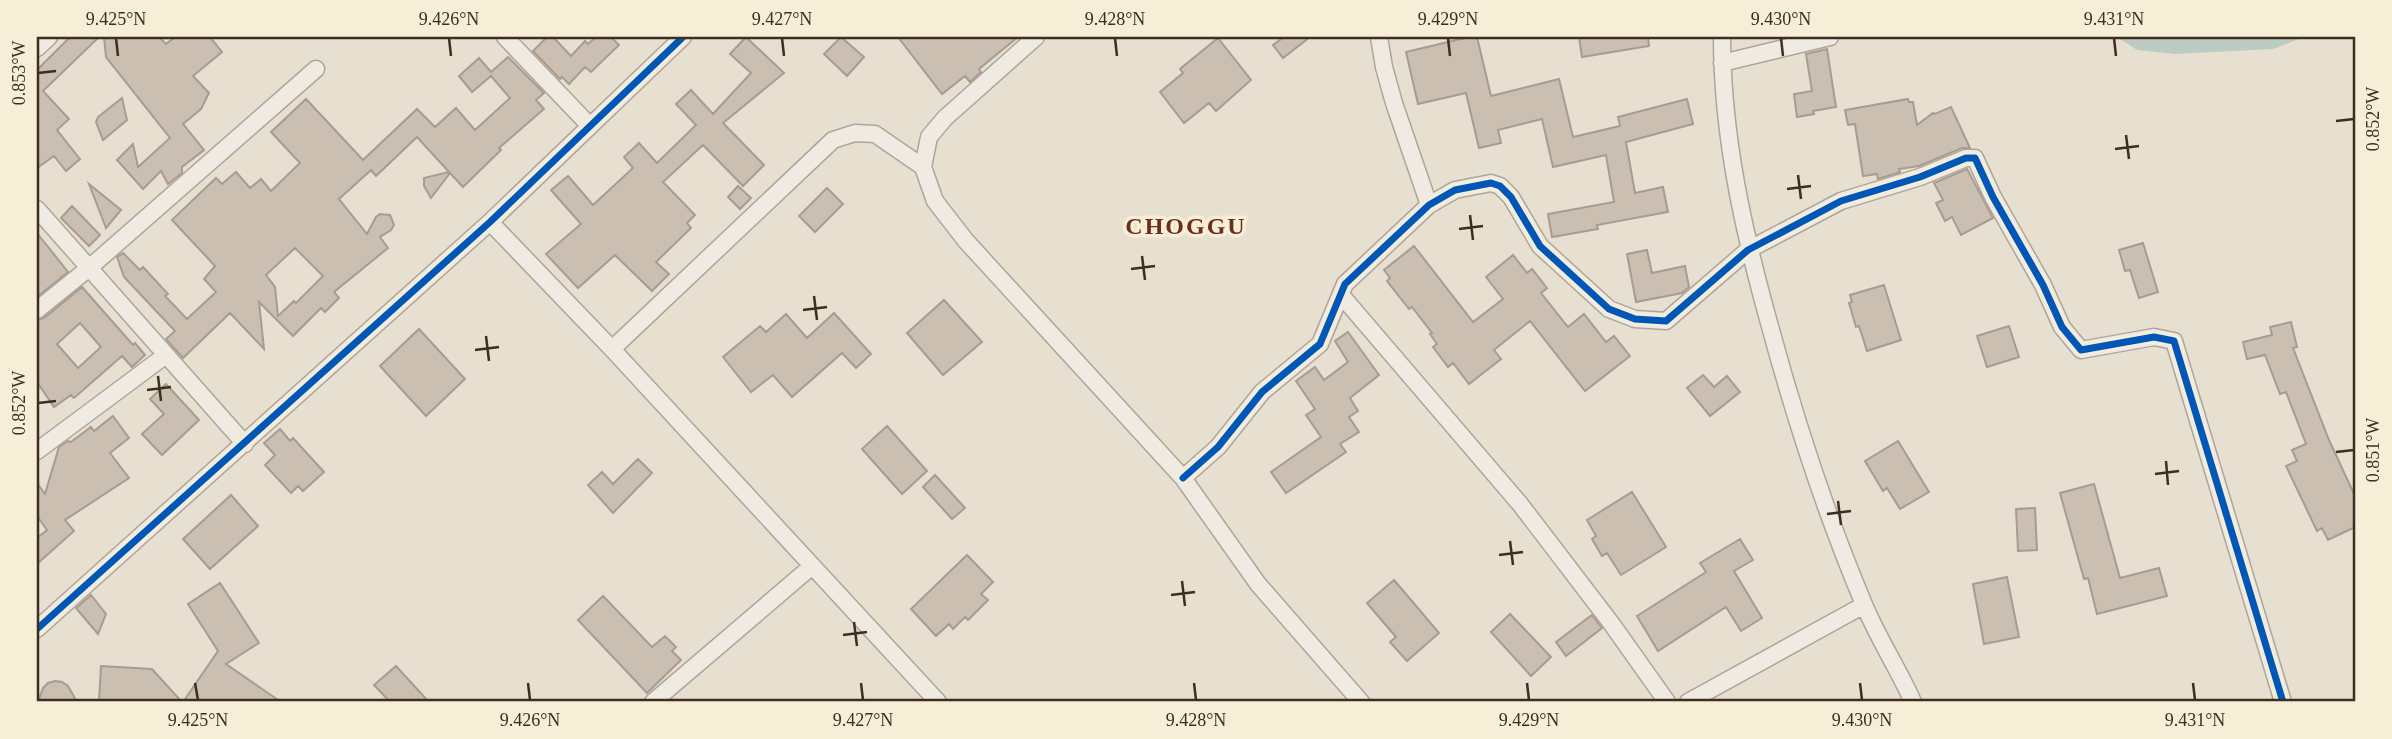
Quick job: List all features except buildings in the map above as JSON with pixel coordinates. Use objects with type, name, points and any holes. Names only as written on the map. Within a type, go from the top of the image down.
[{"type":"street","points":[[37,48],[49,37]]},
{"type":"street","points":[[37,629],[490,222],[683,37]]},
{"type":"street","points":[[1036,37],[945,118],[929,137],[923,167],[935,201],[966,241],[1183,478],[1258,584],[1361,702]]},
{"type":"street","points":[[1380,37],[1384,67],[1394,103],[1429,205]]},
{"type":"street","points":[[1722,37],[1722,64],[1737,197],[1748,250],[1795,421],[1864,605],[1913,702]]},
{"type":"street","points":[[1722,64],[1830,37]]},
{"type":"street","points":[[510,38],[590,125]]},
{"type":"street","points":[[37,310],[89,268],[316,69]]},
{"type":"street","points":[[612,349],[833,140],[855,133],[875,134],[923,167]]},
{"type":"street","points":[[1183,478],[1218,447],[1262,392],[1320,344],[1345,284],[1429,205],[1455,190],[1491,183],[1500,186],[1511,197],[1540,246],[1609,309],[1635,319],[1666,321],[1748,250],[1841,201],[1920,177],[1966,158],[1975,158],[1993,197],[2043,285],[2062,327],[2081,350],[2154,337],[2174,341],[2283,702]]},
{"type":"street","points":[[37,209],[245,444]]},
{"type":"street","points":[[490,222],[612,349],[938,702]]},
{"type":"street","points":[[1340,295],[1520,504],[1611,623],[1667,702]]},
{"type":"street","points":[[37,450],[166,355]]},
{"type":"street","points":[[653,702],[811,567]]},
{"type":"street","points":[[1688,702],[1864,605]]},
{"type":"shaded area","points":[[2117,37],[2304,37],[2273,49],[2175,54],[2137,50]]},
{"type":"cycle path","points":[[37,629],[490,222],[683,37]]},
{"type":"cycle path","points":[[1183,478],[1218,447],[1262,392],[1320,344],[1345,284],[1429,205],[1455,190],[1491,183],[1500,186],[1511,197],[1540,246],[1609,309],[1635,319],[1666,321],[1748,250],[1841,201],[1920,177],[1966,158],[1975,158],[1993,197],[2043,285],[2062,327],[2081,350],[2154,337],[2174,341],[2283,702]]},
{"type":"district","name":"CHOGGU","points":[[1186,226]]}]
